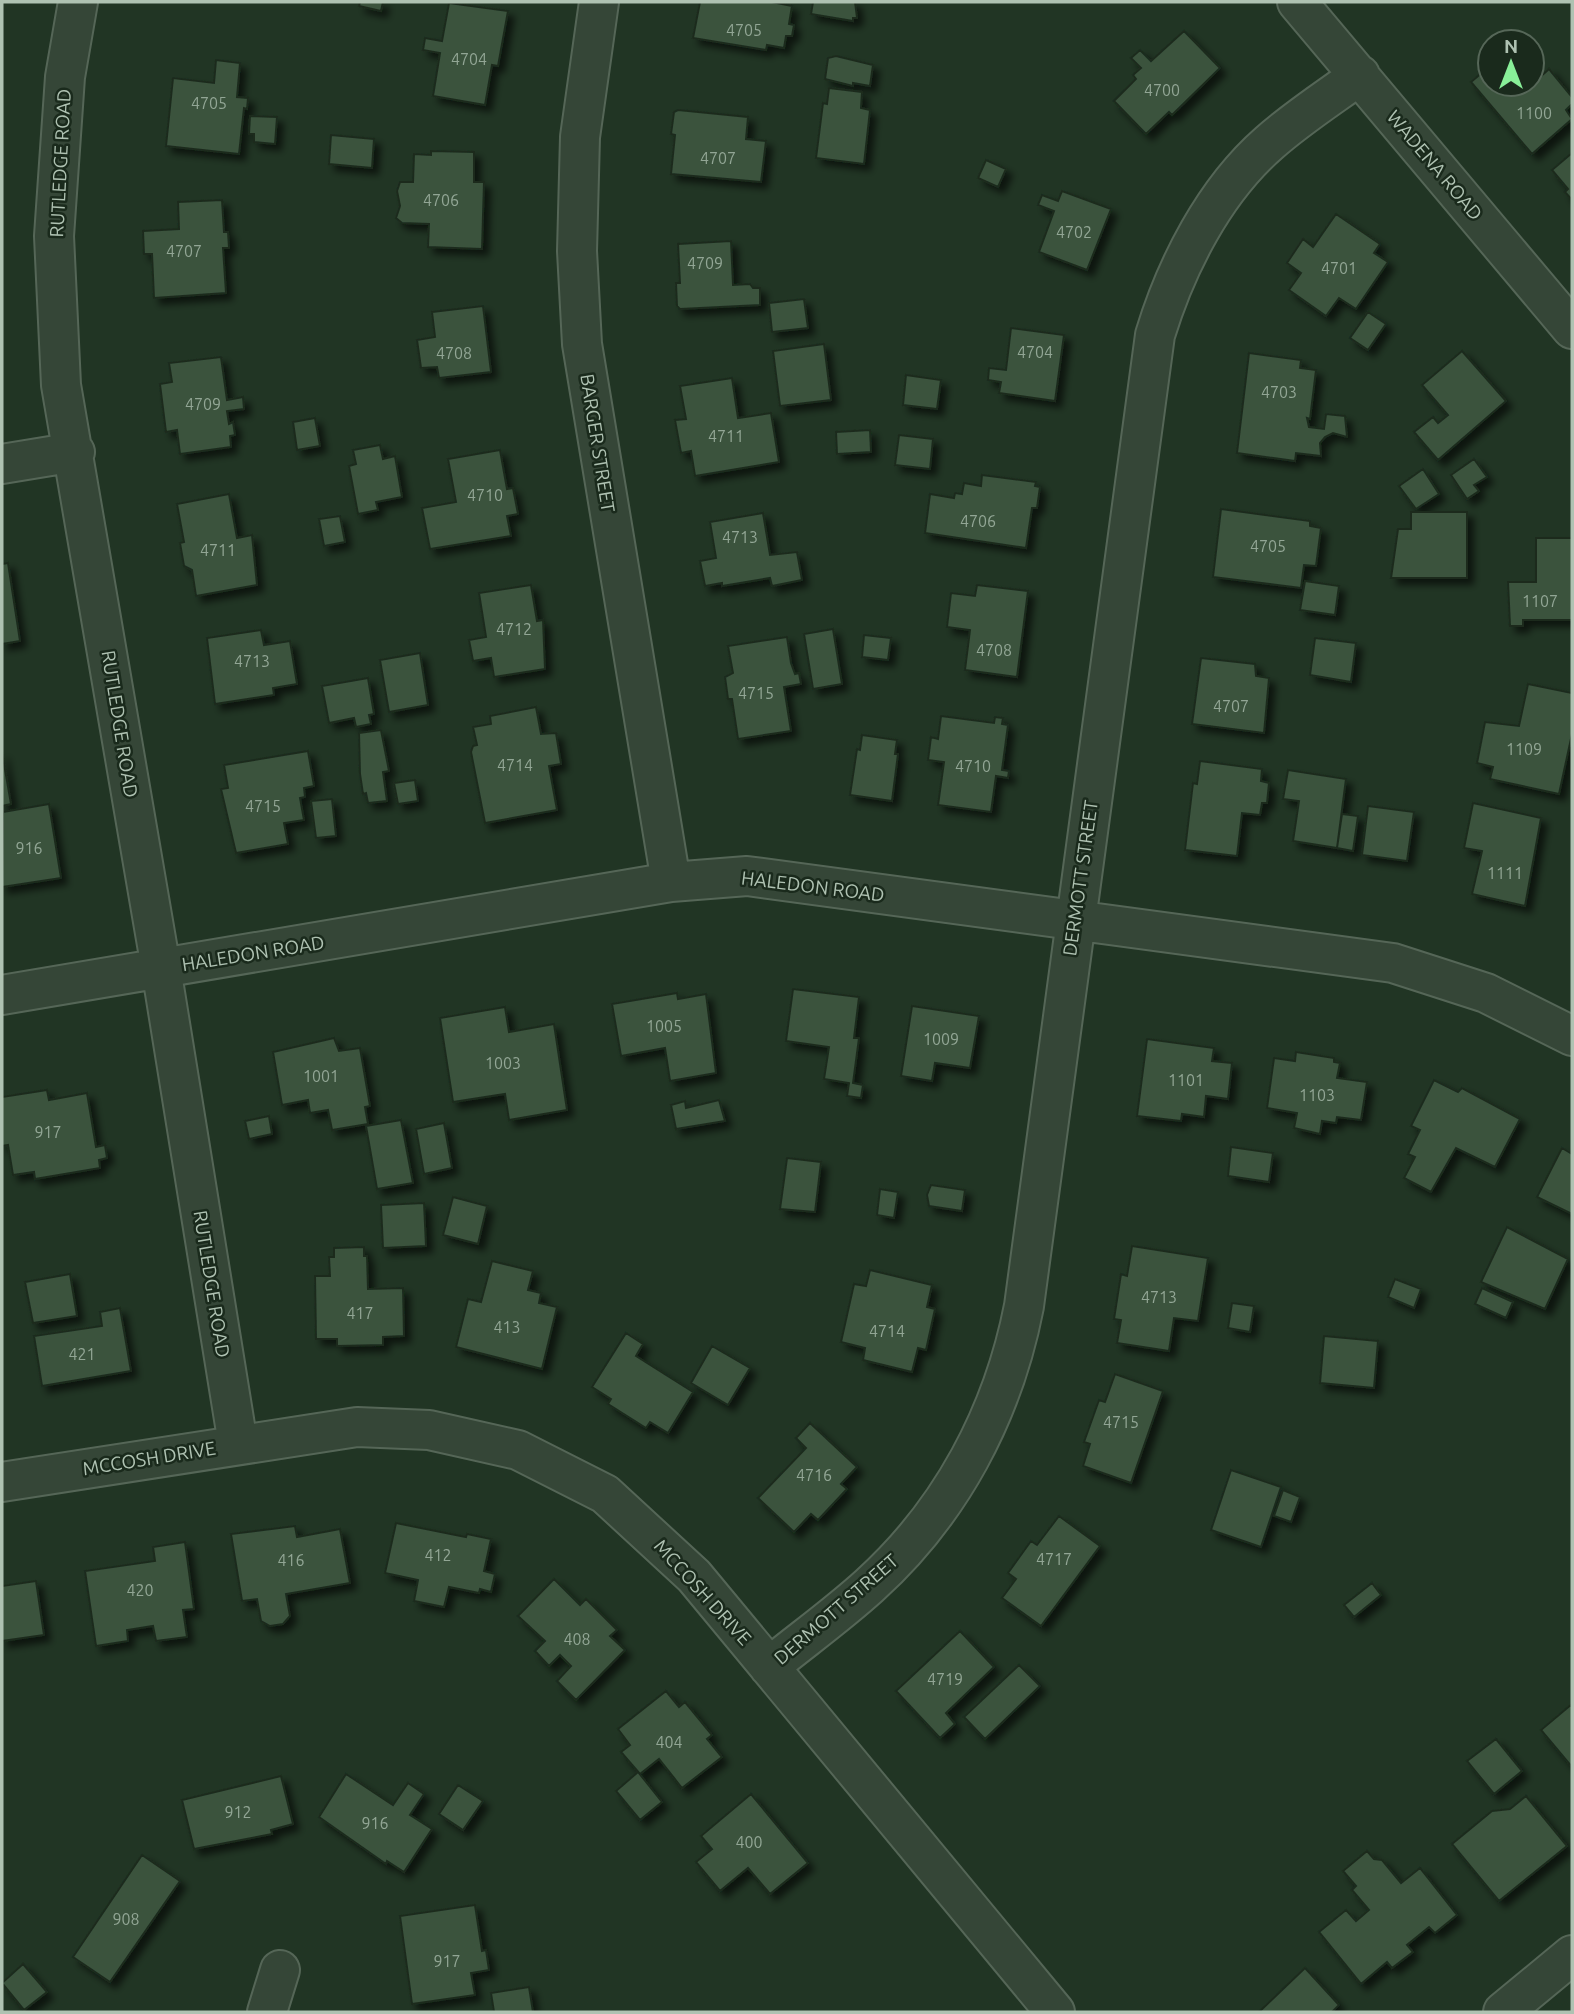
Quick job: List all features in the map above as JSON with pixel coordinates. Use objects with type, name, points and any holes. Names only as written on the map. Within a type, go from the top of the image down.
[{"type":"street","name":"RUTLEDGE ROAD","points":[[78,2],[65,77],[54,236],[61,385],[75,452],[238,1444]]},
{"type":"street","name":"BARGER STREET","points":[[599,2],[580,137],[577,251],[582,344],[671,882]]},
{"type":"street","name":"WADENA ROAD","points":[[1297,2],[1572,329]]},
{"type":"street","name":"DERMOTT STREET","points":[[769,1667],[869,1586],[914,1540],[957,1482],[996,1406],[1024,1306],[1074,921],[1156,335],[1168,293],[1215,206],[1233,180],[1268,143],[1360,75]]},
{"type":"street","points":[[2,464],[75,452]]},
{"type":"street","name":"HALEDON ROAD","points":[[2,995],[671,882],[747,876],[1393,963],[1486,993],[1572,1036]]},
{"type":"street","name":"MCCOSH DRIVE","points":[[2,1482],[357,1427],[429,1430],[518,1450],[605,1494],[694,1576],[1055,2012]]},
{"type":"street","points":[[1503,2012],[1572,1955]]},
{"type":"street","points":[[267,2012],[280,1970]]},
{"type":"building","points":[[360,2],[383,2],[381,11],[359,6]]},
{"type":"building","points":[[700,2],[772,2],[792,6],[789,24],[794,25],[792,36],[786,36],[784,48],[767,45],[766,50],[693,38]]},
{"type":"building","points":[[813,2],[855,2],[857,18],[853,18],[853,21],[811,14]]},
{"type":"building","points":[[449,3],[508,11],[498,66],[492,65],[485,105],[433,96],[440,53],[423,50],[425,38],[442,41]]},
{"type":"building","points":[[1184,31],[1220,68],[1172,115],[1169,112],[1146,134],[1114,101],[1136,79],[1133,75],[1141,68],[1131,58],[1140,50],[1151,61]]},
{"type":"building","points":[[836,56],[873,65],[870,86],[853,83],[853,86],[825,79],[828,58]]},
{"type":"building","points":[[216,60],[240,63],[237,97],[248,98],[247,109],[244,108],[239,154],[166,146],[173,78],[214,83]]},
{"type":"building","points":[[1549,69],[1572,97],[1572,104],[1566,110],[1572,119],[1532,154],[1485,98],[1546,98],[1546,72]]},
{"type":"building","points":[[829,88],[862,92],[861,108],[870,110],[864,164],[816,158],[823,103],[827,104]]},
{"type":"building","points":[[678,110],[748,117],[746,139],[766,141],[761,182],[671,174],[675,135],[671,134],[674,112]]},
{"type":"building","points":[[250,116],[277,117],[275,144],[254,142],[254,134],[249,134]]},
{"type":"building","points":[[331,135],[374,139],[372,168],[329,164]]},
{"type":"building","points":[[431,151],[474,152],[474,182],[484,182],[482,249],[428,247],[429,224],[402,223],[396,218],[400,206],[397,191],[400,182],[413,182],[414,154],[431,155]]},
{"type":"building","points":[[1572,153],[1572,200],[1565,192],[1568,189],[1552,170]]},
{"type":"building","points":[[986,160],[1006,169],[998,187],[978,178]]},
{"type":"building","points":[[1062,191],[1111,209],[1087,270],[1039,252],[1054,211],[1038,205],[1042,195],[1058,201]]},
{"type":"building","points":[[222,200],[224,232],[228,232],[229,248],[223,248],[226,293],[154,298],[152,254],[144,254],[143,231],[179,229],[178,202]]},
{"type":"building","points":[[1336,214],[1380,244],[1374,253],[1388,262],[1356,309],[1339,298],[1326,316],[1289,290],[1301,273],[1287,263],[1303,239],[1313,247]]},
{"type":"building","points":[[731,241],[733,285],[750,284],[753,288],[760,288],[760,305],[680,309],[677,306],[676,283],[680,283],[678,244]]},
{"type":"building","points":[[804,299],[808,328],[772,332],[769,303]]},
{"type":"building","points":[[483,306],[491,372],[439,378],[437,367],[421,368],[417,340],[435,337],[432,312]]},
{"type":"building","points":[[1368,312],[1386,324],[1368,350],[1350,338]]},
{"type":"building","points":[[1011,328],[1064,335],[1055,401],[999,393],[1001,382],[988,380],[989,368],[1006,370]]},
{"type":"building","points":[[824,344],[831,400],[780,406],[773,351]]},
{"type":"building","points":[[1462,351],[1506,401],[1438,460],[1414,432],[1433,417],[1438,423],[1448,415],[1422,385]]},
{"type":"building","points":[[1249,353],[1301,360],[1300,368],[1316,370],[1310,419],[1307,418],[1309,427],[1324,429],[1326,414],[1345,416],[1347,437],[1333,433],[1320,443],[1321,456],[1296,453],[1295,461],[1237,453]]},
{"type":"building","points":[[221,357],[227,400],[243,397],[244,409],[227,411],[229,424],[233,422],[235,435],[230,436],[231,447],[180,454],[177,430],[166,432],[160,384],[172,382],[169,363]]},
{"type":"building","points":[[906,375],[941,380],[937,409],[903,405]]},
{"type":"building","points":[[732,378],[738,418],[771,413],[779,462],[695,476],[691,451],[681,453],[675,420],[686,419],[680,386]]},
{"type":"building","points":[[315,418],[320,446],[297,450],[293,422]]},
{"type":"building","points":[[870,430],[871,452],[837,454],[836,432]]},
{"type":"building","points":[[899,435],[933,439],[930,469],[895,465]]},
{"type":"building","points":[[380,445],[383,459],[395,456],[402,497],[376,502],[378,510],[358,514],[349,466],[356,464],[353,450]]},
{"type":"building","points":[[500,450],[507,489],[513,488],[518,514],[507,516],[511,536],[430,549],[422,508],[456,502],[448,459]]},
{"type":"building","points":[[1474,459],[1487,477],[1474,485],[1479,491],[1467,499],[1451,475]]},
{"type":"building","points":[[1423,469],[1439,494],[1416,509],[1399,486]]},
{"type":"building","points":[[982,475],[1036,482],[1035,486],[1040,487],[1037,508],[1032,508],[1026,548],[925,533],[930,494],[954,498],[955,493],[962,494],[964,483],[981,486]]},
{"type":"building","points":[[229,494],[237,538],[252,535],[257,585],[196,596],[192,570],[184,566],[180,543],[184,542],[177,504]]},
{"type":"building","points":[[1221,509],[1310,521],[1310,526],[1321,528],[1316,566],[1304,565],[1301,588],[1213,577]]},
{"type":"building","points":[[1411,512],[1467,512],[1467,578],[1391,578],[1398,529],[1411,529]]},
{"type":"building","points":[[763,513],[770,555],[797,552],[802,580],[772,586],[770,578],[705,586],[700,561],[716,558],[710,522]]},
{"type":"building","points":[[340,516],[345,542],[324,546],[319,519]]},
{"type":"building","points":[[1536,538],[1572,538],[1572,620],[1523,620],[1523,626],[1510,626],[1508,582],[1536,582]]},
{"type":"building","points":[[8,563],[20,641],[2,644],[2,564]]},
{"type":"building","points":[[1305,581],[1339,586],[1335,615],[1300,610]]},
{"type":"building","points":[[531,585],[537,621],[543,620],[545,669],[494,677],[491,658],[473,661],[469,640],[486,637],[479,593]]},
{"type":"building","points":[[977,585],[1028,591],[1017,677],[965,670],[970,630],[947,627],[951,593],[975,596]]},
{"type":"building","points":[[833,629],[842,684],[813,689],[804,634]]},
{"type":"building","points":[[261,630],[264,645],[290,641],[297,684],[273,688],[274,695],[215,704],[207,638]]},
{"type":"building","points":[[864,635],[891,638],[888,660],[862,657]]},
{"type":"building","points":[[787,637],[791,663],[795,674],[799,673],[801,684],[784,687],[791,731],[738,739],[732,699],[728,699],[725,677],[733,673],[728,646]]},
{"type":"building","points":[[1315,638],[1356,643],[1351,682],[1310,675]]},
{"type":"building","points":[[420,653],[428,705],[389,712],[380,660]]},
{"type":"building","points":[[1201,658],[1255,664],[1256,676],[1269,678],[1264,733],[1192,724]]},
{"type":"building","points":[[368,678],[374,714],[369,715],[371,724],[356,727],[354,718],[329,723],[322,686]]},
{"type":"building","points":[[1528,684],[1572,693],[1572,734],[1559,794],[1490,779],[1493,767],[1477,763],[1485,722],[1519,726]]},
{"type":"building","points":[[536,707],[541,734],[556,733],[561,764],[549,766],[557,810],[485,823],[471,752],[473,746],[477,745],[473,727],[491,724],[490,716]]},
{"type":"building","points":[[941,716],[994,723],[995,717],[1003,718],[1002,724],[1008,725],[1002,770],[1009,771],[1008,778],[996,776],[991,812],[938,805],[944,762],[928,760],[931,737],[938,739]]},
{"type":"building","points":[[381,730],[389,771],[383,772],[387,801],[368,803],[366,793],[363,794],[360,774],[359,733]]},
{"type":"building","points":[[862,735],[897,740],[895,754],[898,754],[892,801],[850,795],[857,749],[860,750]]},
{"type":"building","points":[[308,751],[314,786],[304,788],[305,797],[300,798],[304,820],[284,823],[288,844],[236,853],[221,789],[228,788],[224,765]]},
{"type":"building","points":[[2,752],[11,804],[2,806]]},
{"type":"building","points":[[1200,761],[1262,769],[1261,781],[1269,783],[1267,803],[1262,803],[1260,815],[1242,813],[1237,856],[1185,850],[1193,783],[1197,784]]},
{"type":"building","points":[[1288,770],[1346,779],[1337,848],[1293,841],[1299,801],[1283,799]]},
{"type":"building","points":[[415,780],[418,801],[398,804],[394,783]]},
{"type":"building","points":[[332,799],[336,836],[316,838],[311,801]]},
{"type":"building","points":[[1473,803],[1541,818],[1525,906],[1472,894],[1482,851],[1464,848]]},
{"type":"building","points":[[49,804],[61,878],[2,887],[3,812]]},
{"type":"building","points":[[1368,806],[1414,812],[1407,861],[1362,855]]},
{"type":"building","points":[[1342,814],[1358,816],[1353,851],[1337,848]]},
{"type":"building","points":[[793,989],[859,997],[854,1038],[859,1038],[853,1083],[863,1085],[861,1098],[847,1096],[849,1083],[824,1079],[829,1047],[786,1041]]},
{"type":"building","points":[[677,993],[678,999],[706,994],[716,1073],[670,1081],[665,1048],[621,1056],[612,1004]]},
{"type":"building","points":[[912,1006],[979,1016],[970,1068],[935,1063],[932,1081],[901,1076]]},
{"type":"building","points":[[505,1007],[509,1032],[554,1024],[567,1110],[509,1120],[505,1094],[453,1102],[440,1018]]},
{"type":"building","points":[[334,1038],[339,1051],[360,1048],[370,1106],[365,1107],[368,1124],[332,1130],[328,1110],[310,1113],[308,1100],[282,1105],[273,1052]]},
{"type":"building","points":[[1147,1039],[1214,1048],[1212,1061],[1232,1063],[1228,1099],[1206,1096],[1204,1117],[1182,1114],[1181,1121],[1137,1116]]},
{"type":"building","points":[[1296,1052],[1334,1058],[1334,1062],[1340,1063],[1337,1078],[1367,1082],[1361,1120],[1337,1117],[1336,1123],[1322,1121],[1320,1134],[1294,1128],[1297,1113],[1267,1108],[1274,1058],[1295,1061]]},
{"type":"building","points":[[1434,1080],[1458,1092],[1462,1088],[1520,1119],[1495,1167],[1456,1148],[1431,1192],[1404,1178],[1415,1157],[1408,1154],[1420,1130],[1411,1126]]},
{"type":"building","points":[[47,1090],[49,1100],[87,1093],[96,1147],[105,1145],[107,1158],[99,1160],[100,1168],[35,1179],[34,1172],[13,1175],[8,1145],[2,1146],[2,1097]]},
{"type":"building","points":[[719,1100],[725,1121],[676,1129],[671,1105],[685,1101],[686,1108]]},
{"type":"building","points":[[269,1116],[272,1134],[249,1139],[245,1121]]},
{"type":"building","points":[[401,1120],[413,1183],[377,1189],[366,1126]]},
{"type":"building","points":[[444,1123],[452,1168],[424,1174],[416,1129]]},
{"type":"building","points":[[1231,1147],[1273,1153],[1269,1182],[1228,1176]]},
{"type":"building","points":[[1562,1148],[1572,1154],[1572,1214],[1537,1197]]},
{"type":"building","points":[[787,1158],[821,1162],[815,1212],[780,1209]]},
{"type":"building","points":[[931,1185],[965,1190],[962,1211],[929,1206],[927,1195]]},
{"type":"building","points":[[880,1189],[898,1192],[894,1218],[877,1215]]},
{"type":"building","points":[[453,1197],[487,1206],[478,1244],[443,1235]]},
{"type":"building","points":[[424,1203],[426,1246],[383,1248],[381,1205]]},
{"type":"building","points":[[1507,1227],[1568,1259],[1545,1309],[1481,1282]]},
{"type":"building","points":[[1132,1246],[1208,1258],[1198,1321],[1174,1318],[1169,1351],[1117,1343],[1121,1320],[1114,1319],[1121,1274],[1127,1276]]},
{"type":"building","points":[[364,1247],[364,1256],[367,1256],[368,1289],[403,1288],[404,1336],[383,1337],[383,1345],[337,1346],[337,1339],[316,1339],[315,1276],[330,1276],[329,1257],[334,1257],[334,1248]]},
{"type":"building","points":[[492,1261],[533,1271],[528,1290],[541,1293],[539,1303],[557,1307],[542,1369],[456,1347],[468,1299],[481,1302]]},
{"type":"building","points":[[870,1270],[932,1285],[927,1307],[935,1309],[926,1350],[918,1348],[912,1372],[863,1360],[865,1348],[841,1342],[854,1284],[866,1286]]},
{"type":"building","points":[[70,1274],[77,1316],[33,1323],[25,1282]]},
{"type":"building","points":[[1395,1279],[1421,1289],[1414,1308],[1388,1297]]},
{"type":"building","points":[[1482,1288],[1513,1302],[1506,1318],[1475,1304]]},
{"type":"building","points":[[1232,1303],[1254,1306],[1250,1332],[1228,1328]]},
{"type":"building","points":[[120,1308],[131,1371],[42,1386],[34,1336],[102,1326],[100,1312]]},
{"type":"building","points":[[626,1333],[643,1344],[636,1356],[693,1392],[668,1433],[650,1422],[646,1428],[608,1404],[611,1399],[592,1387]]},
{"type":"building","points":[[1324,1336],[1378,1341],[1374,1388],[1320,1383]]},
{"type":"building","points":[[712,1346],[750,1368],[728,1405],[691,1383]]},
{"type":"building","points":[[1115,1374],[1163,1391],[1131,1483],[1083,1466],[1090,1444],[1084,1442],[1099,1400],[1105,1402]]},
{"type":"building","points":[[810,1423],[857,1467],[841,1484],[847,1489],[818,1520],[811,1514],[794,1532],[758,1498],[806,1448],[796,1438]]},
{"type":"building","points":[[1231,1470],[1281,1487],[1261,1547],[1211,1530]]},
{"type":"building","points":[[1283,1490],[1300,1497],[1291,1522],[1274,1516]]},
{"type":"building","points":[[1059,1516],[1100,1546],[1041,1626],[1002,1598],[1016,1579],[1008,1573],[1031,1541],[1037,1545]]},
{"type":"building","points":[[396,1523],[466,1537],[467,1534],[491,1539],[484,1571],[495,1574],[491,1592],[480,1589],[479,1593],[449,1587],[444,1607],[414,1601],[418,1580],[385,1573]]},
{"type":"building","points":[[295,1526],[297,1537],[340,1529],[350,1583],[286,1594],[290,1616],[283,1624],[270,1626],[261,1621],[257,1599],[242,1601],[231,1534]]},
{"type":"building","points":[[185,1542],[194,1609],[183,1610],[187,1637],[156,1641],[153,1626],[127,1630],[128,1641],[96,1646],[85,1571],[155,1561],[153,1547]]},
{"type":"building","points":[[554,1579],[580,1605],[586,1599],[617,1630],[610,1636],[625,1650],[576,1700],[557,1681],[571,1666],[560,1655],[549,1666],[535,1651],[545,1641],[518,1616]]},
{"type":"building","points":[[36,1581],[44,1635],[2,1641],[2,1586]]},
{"type":"building","points":[[1372,1583],[1381,1595],[1354,1617],[1344,1605]]},
{"type":"building","points":[[960,1631],[994,1667],[946,1713],[955,1724],[940,1738],[896,1691]]},
{"type":"building","points":[[1019,1665],[1040,1686],[985,1739],[964,1717]]},
{"type":"building","points":[[666,1691],[679,1707],[685,1702],[712,1735],[707,1739],[722,1757],[682,1788],[659,1759],[640,1774],[621,1752],[630,1745],[618,1729]]},
{"type":"building","points":[[1572,1704],[1572,1767],[1541,1730]]},
{"type":"building","points":[[1496,1739],[1522,1771],[1494,1794],[1467,1761]]},
{"type":"building","points":[[638,1772],[662,1802],[640,1820],[616,1791]]},
{"type":"building","points":[[346,1774],[393,1805],[408,1783],[424,1794],[410,1815],[432,1829],[404,1872],[387,1861],[386,1864],[319,1817]]},
{"type":"building","points":[[281,1776],[293,1824],[271,1830],[272,1834],[194,1849],[182,1800]]},
{"type":"building","points":[[458,1785],[483,1801],[463,1830],[439,1814]]},
{"type":"building","points":[[751,1794],[808,1863],[770,1894],[748,1868],[720,1891],[696,1862],[712,1849],[701,1836]]},
{"type":"building","points":[[1526,1796],[1567,1846],[1499,1901],[1452,1844],[1492,1811],[1510,1809]]},
{"type":"building","points":[[1367,1851],[1374,1859],[1382,1860],[1401,1883],[1420,1868],[1457,1915],[1435,1933],[1429,1927],[1407,1945],[1413,1952],[1392,1968],[1387,1962],[1361,1984],[1319,1932],[1346,1910],[1356,1921],[1369,1910],[1352,1890],[1356,1886],[1343,1871]]},
{"type":"building","points":[[142,1855],[180,1881],[110,1982],[73,1957]]},
{"type":"building","points":[[475,1905],[482,1951],[486,1950],[489,1970],[471,1973],[475,1995],[412,2004],[400,1916]]},
{"type":"building","points":[[23,1964],[47,1992],[24,2010],[2,1983]]},
{"type":"building","points":[[1305,1968],[1339,2005],[1332,2012],[1259,2012]]},
{"type":"building","points":[[529,1987],[533,2012],[494,2012],[491,1993]]}]
